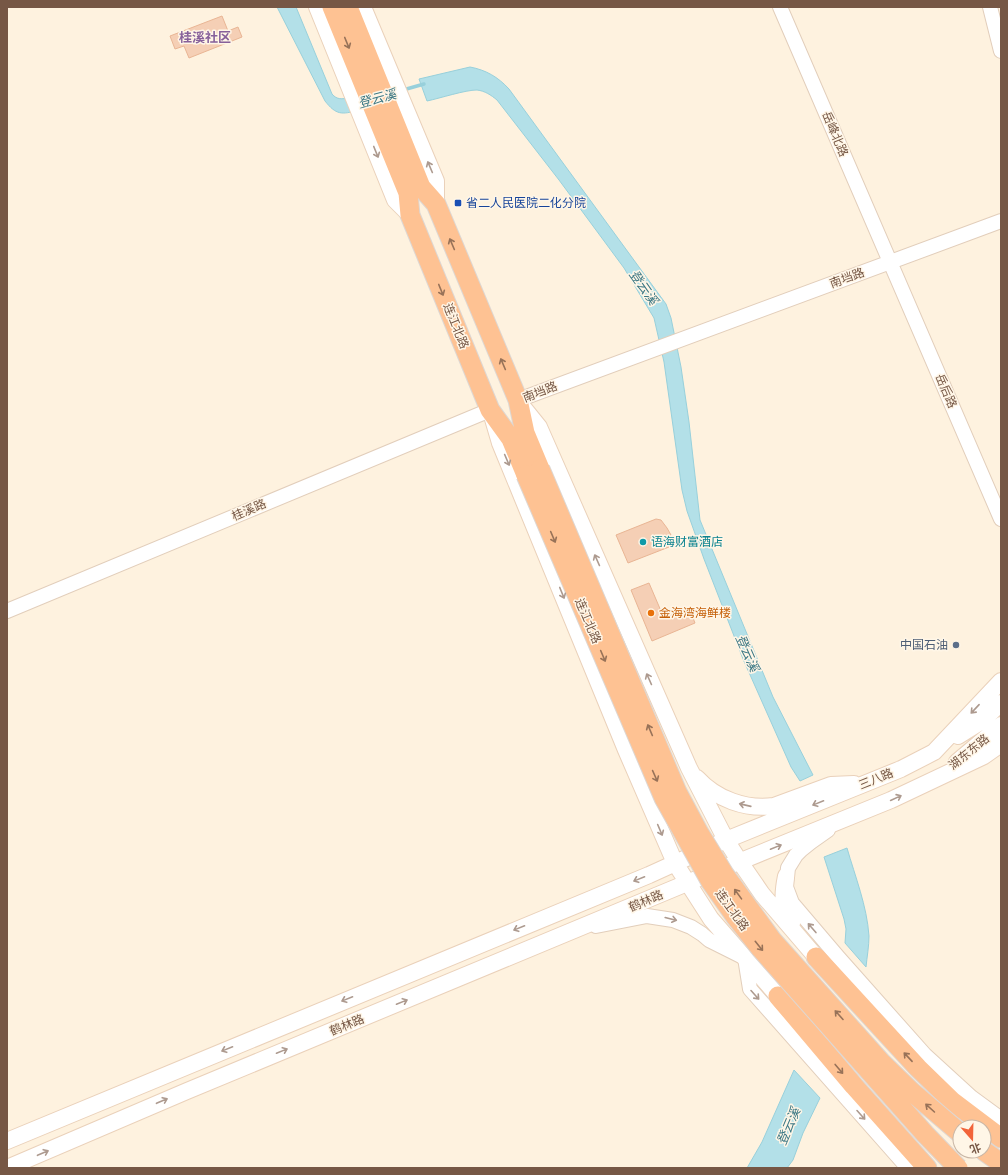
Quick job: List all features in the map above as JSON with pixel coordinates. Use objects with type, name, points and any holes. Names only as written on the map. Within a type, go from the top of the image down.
[{"type":"highway","name":"连江北路","points":[[332,7],[392,135],[421,188],[436,204],[518,400],[533,472],[659,785],[687,840],[711,882],[761,949],[925,1134],[958,1168]]},
{"type":"highway","name":"连江北路","points":[[348,7],[392,135],[408,193],[410,215],[490,410],[533,472],[677,792],[699,833],[724,874],[772,940],[881,1062],[912,1092],[952,1126]]},
{"type":"highway","points":[[816,957],[929,1079],[952,1101],[1001,1138]]},
{"type":"highway","points":[[778,996],[854,1086],[927,1168]]},
{"type":"highway","points":[[992,1157],[1001,1163]]},
{"type":"main road","points":[[317,7],[395,200],[410,215]]},
{"type":"main road","points":[[363,7],[436,181],[436,204]]},
{"type":"main road","points":[[518,400],[539,427],[689,768],[726,840],[762,894],[816,957]]},
{"type":"main road","points":[[490,410],[500,443],[626,750],[675,863],[711,919],[778,996]]},
{"type":"main road","name":"三八路","points":[[7,1141],[649,875],[726,840],[901,769],[934,752],[1001,681]]},
{"type":"main road","name":"湖东东路","points":[[934,752],[982,721],[1001,703]]},
{"type":"main road","name":"湖东东路","points":[[937,778],[1001,725]]},
{"type":"main road","name":"三八路","points":[[740,862],[891,800],[984,756],[1001,744]]},
{"type":"main road","points":[[689,768],[706,787],[725,799],[757,807],[774,806],[831,785],[863,784]]},
{"type":"main road","name":"鹤林路","points":[[7,1168],[180,1094],[740,862]]},
{"type":"main road","points":[[786,876],[782,894],[786,913],[802,940]]},
{"type":"street","name":"岳峰北路","points":[[780,7],[890,262]]},
{"type":"street","points":[[990,7],[1001,51]]},
{"type":"street","name":"南垱路","points":[[518,400],[1001,221]]},
{"type":"street","name":"岳后路","points":[[890,262],[1001,519]]},
{"type":"street","name":"桂溪路","points":[[7,611],[490,410]]},
{"type":"street","points":[[844,820],[811,842],[801,850],[791,862],[786,876],[786,887],[792,903],[860,983],[925,1055],[971,1097],[1001,1119]]},
{"type":"street","points":[[578,929],[646,916],[660,917],[681,922],[702,934],[709,940],[745,958],[750,989],[908,1168]]},
{"type":"water","points":[[277,7],[296,7],[332,94],[342,99],[349,98],[358,110],[348,113],[340,113],[329,106],[325,101]]},
{"type":"water","points":[[470,67],[491,75],[501,81],[509,89],[666,304],[671,318],[681,367],[700,520],[773,697],[813,775],[800,781],[791,767],[743,659],[687,511],[682,490],[664,362],[654,318],[624,268],[559,180],[497,100],[483,91],[472,90],[427,101],[419,79]]},
{"type":"water","points":[[847,848],[863,902],[868,925],[869,940],[866,967],[845,943],[846,929],[844,919],[824,857]]},
{"type":"water","points":[[794,1070],[820,1098],[803,1133],[793,1160],[787,1168],[747,1168],[762,1142]]},
{"type":"building","points":[[222,16],[228,31],[238,27],[242,37],[189,58],[184,46],[175,49],[170,36]]},
{"type":"building","name":"语海财富酒店","points":[[656,519],[661,520],[671,535],[666,537],[669,547],[628,563],[616,535]]},
{"type":"building","name":"金海湾海鲜楼","points":[[649,583],[664,618],[689,608],[695,623],[652,641],[631,590]]},
{"type":"waterway","name":"登云溪","points":[[403,90],[424,84]]},
{"type":"place","name":"省二人民医院二化分院","points":[[458,203]]},
{"type":"place","name":"语海财富酒店","points":[[643,542]]},
{"type":"place","name":"金海湾海鲜楼","points":[[651,613]]},
{"type":"place","name":"中国石油","points":[[956,645]]},
{"type":"district","name":"桂溪社区","points":[[205,37]]}]
